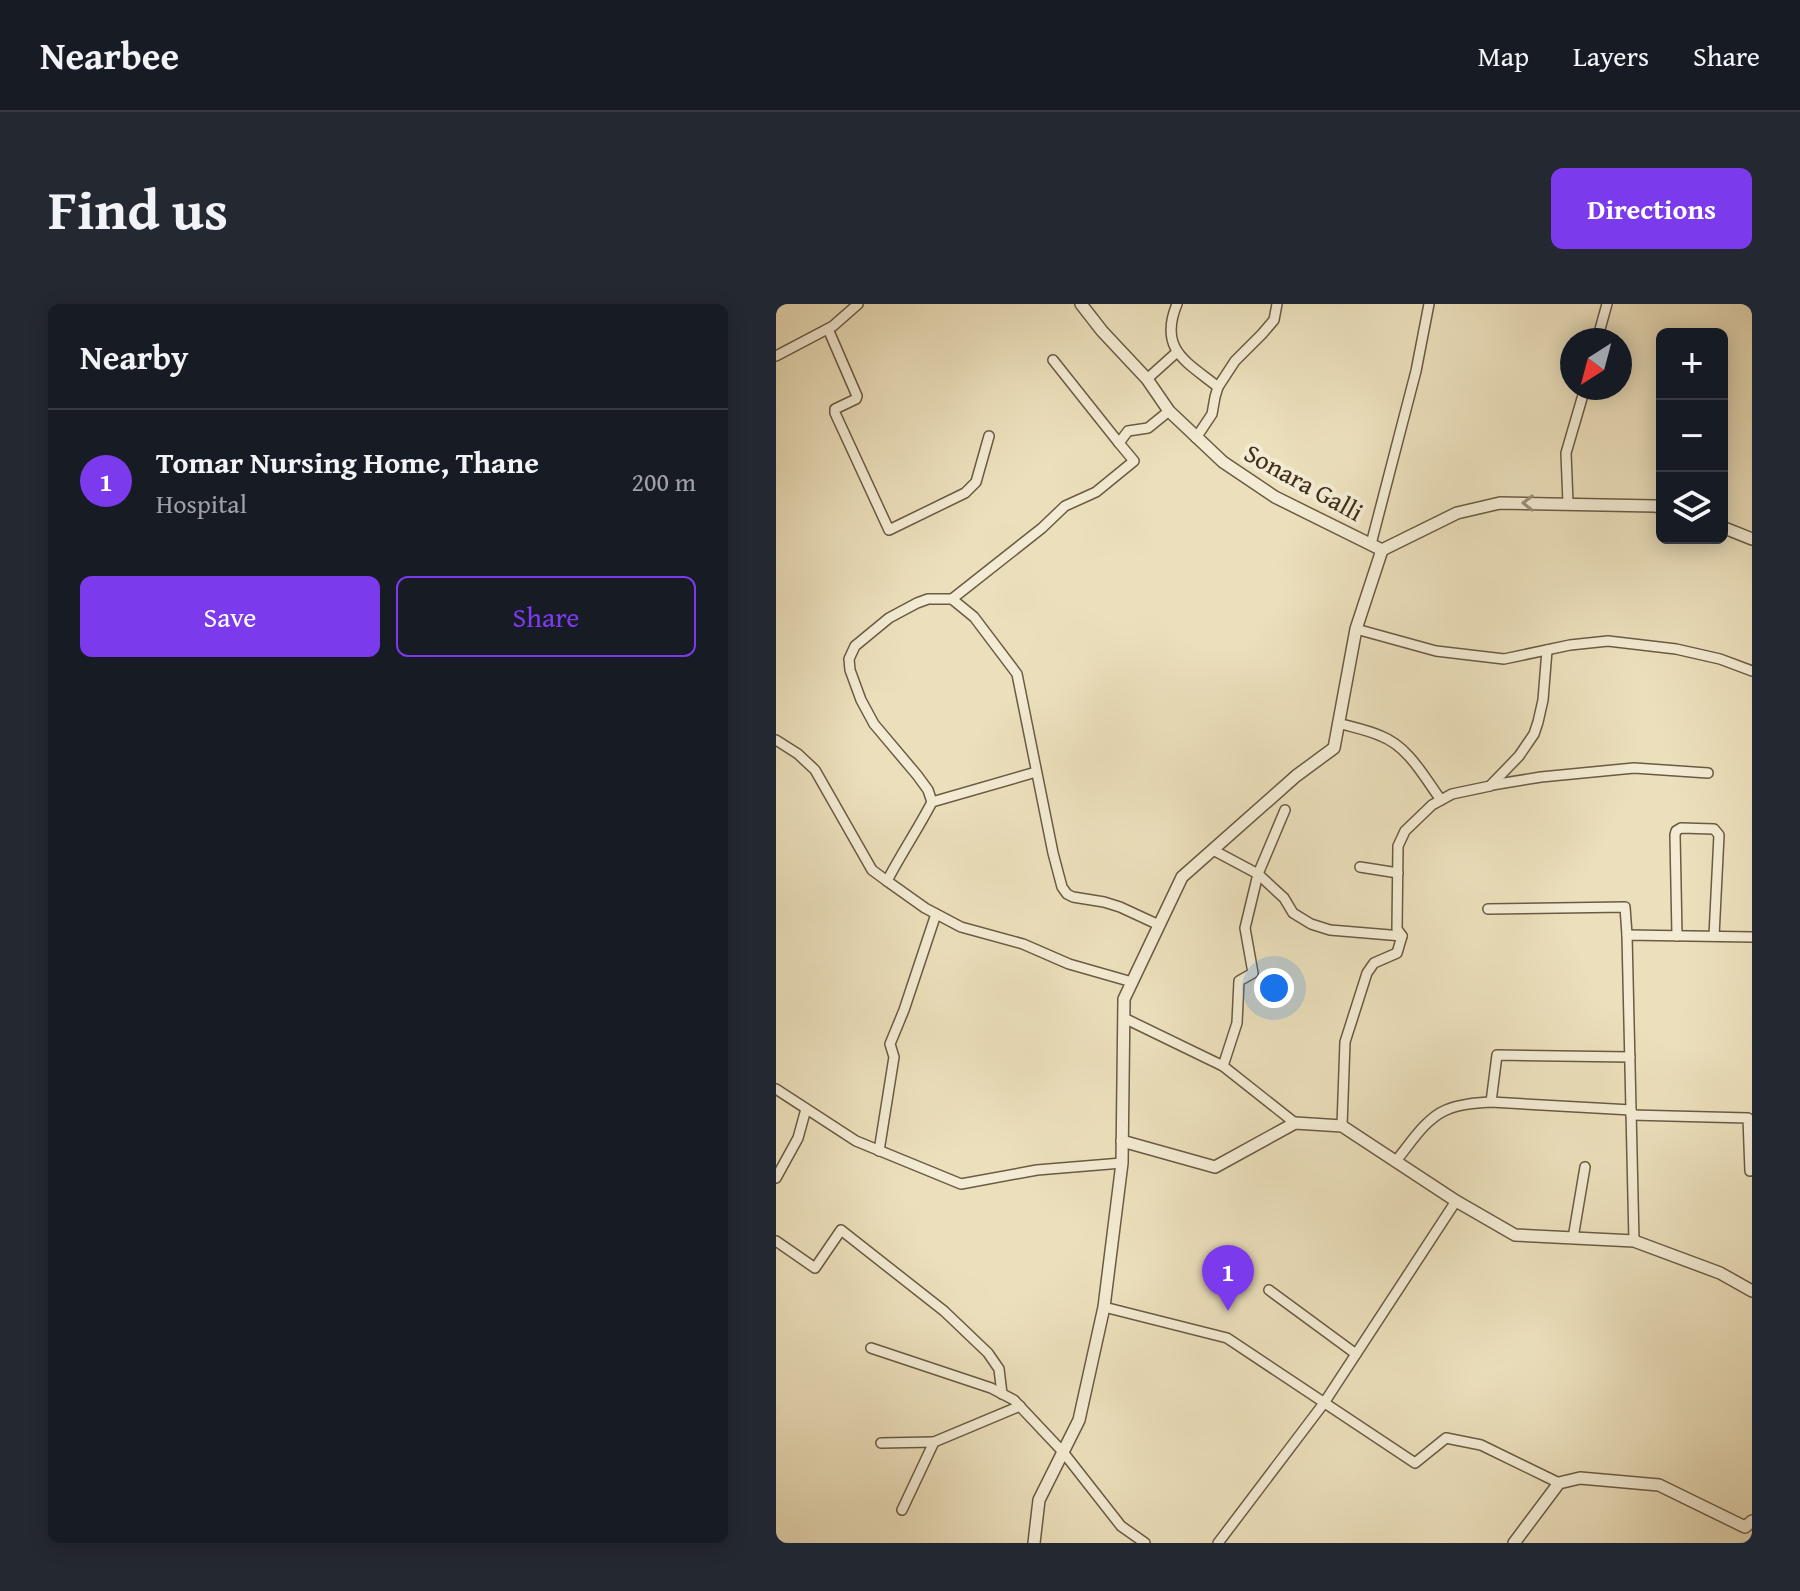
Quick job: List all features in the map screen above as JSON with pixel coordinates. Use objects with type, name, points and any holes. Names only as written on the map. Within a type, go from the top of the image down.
[{"type":"street","points":[[776,356],[828,329],[858,304]]},
{"type":"street","name":"Sonara Galli","points":[[1081,304],[1147,379],[1169,411],[1223,462],[1275,497],[1377,547]]},
{"type":"street","points":[[1177,304],[1172,316],[1171,336],[1177,352],[1218,387]]},
{"type":"street","points":[[1196,438],[1212,414],[1218,387],[1235,361],[1274,320],[1277,304]]},
{"type":"street","points":[[1034,1543],[1039,1500],[1079,1420],[1104,1307],[1122,1163],[1124,999],[1182,877],[1296,776],[1334,748],[1356,629],[1377,547],[1429,304]]},
{"type":"street","points":[[1600,328],[1607,304]]},
{"type":"street","points":[[828,329],[857,396],[835,409],[835,413],[889,530],[965,493],[976,482],[989,436]]},
{"type":"street","points":[[1147,379],[1177,352]]},
{"type":"street","points":[[932,802],[928,790],[874,724],[853,681],[849,659],[855,646],[889,618],[928,599],[952,599],[1065,506],[1096,492],[1134,461],[1053,360]]},
{"type":"street","points":[[1568,503],[1566,453],[1581,400]]},
{"type":"street","points":[[1119,443],[1128,431],[1148,428],[1169,411]]},
{"type":"street","points":[[1377,547],[1457,513],[1500,503],[1656,506]]},
{"type":"street","points":[[1728,529],[1752,539]]},
{"type":"street","points":[[952,599],[974,617],[1017,674],[1062,887],[1073,897],[1120,907],[1159,925]]},
{"type":"street","points":[[1356,629],[1436,651],[1504,659],[1570,645],[1608,641],[1676,649],[1720,659],[1752,671]]},
{"type":"street","points":[[1490,786],[1519,756],[1534,734],[1543,700],[1547,650]]},
{"type":"street","points":[[1338,723],[1396,743],[1441,800]]},
{"type":"street","points":[[776,740],[815,770],[872,870],[900,892],[961,927],[1023,944],[1069,964],[1132,982]]},
{"type":"street","points":[[1402,936],[1397,929],[1398,846],[1405,831],[1418,818],[1452,794],[1541,777],[1634,768],[1708,773]]},
{"type":"street","points":[[887,881],[932,802],[1036,772]]},
{"type":"street","points":[[1223,1066],[1237,1023],[1239,981],[1253,973],[1245,928],[1258,874],[1285,810]]},
{"type":"street","points":[[1677,936],[1675,835],[1681,828],[1714,829],[1719,835],[1714,936]]},
{"type":"street","points":[[1213,850],[1258,874],[1284,898],[1293,913],[1311,924],[1330,930],[1402,936]]},
{"type":"street","points":[[1360,867],[1398,873]]},
{"type":"street","points":[[1488,909],[1625,907],[1634,1241]]},
{"type":"street","points":[[879,1151],[894,1057],[890,1044],[936,914]]},
{"type":"street","points":[[1627,935],[1752,937]]},
{"type":"street","points":[[1342,1126],[1345,1042],[1367,973],[1374,963],[1397,953],[1402,936]]},
{"type":"street","points":[[1124,1018],[1223,1066],[1295,1123]]},
{"type":"street","points":[[1491,1102],[1497,1055],[1630,1057]]},
{"type":"street","points":[[776,1089],[856,1141],[961,1184],[1037,1170],[1122,1163]]},
{"type":"street","points":[[1396,1161],[1428,1123],[1444,1111],[1491,1102],[1748,1118],[1750,1171]]},
{"type":"street","points":[[776,1178],[798,1138],[806,1109]]},
{"type":"street","points":[[1122,1141],[1215,1167],[1295,1123],[1342,1126],[1456,1201],[1515,1235],[1634,1241],[1720,1273],[1752,1291]]},
{"type":"street","points":[[1573,1238],[1585,1167]]},
{"type":"street","points":[[1218,1543],[1324,1403],[1456,1201]]},
{"type":"street","points":[[776,1241],[815,1268],[841,1230],[944,1311],[988,1353],[999,1369],[1002,1394]]},
{"type":"street","points":[[1269,1290],[1356,1354]]},
{"type":"street","points":[[1104,1307],[1227,1338],[1415,1463],[1446,1438],[1481,1445],[1559,1483],[1580,1478],[1659,1485],[1750,1526]]},
{"type":"street","points":[[871,1348],[925,1365],[1014,1400],[1063,1452],[1121,1526],[1145,1543]]},
{"type":"street","points":[[881,1443],[934,1442],[1020,1406]]},
{"type":"street","points":[[902,1510],[934,1442]]},
{"type":"street","points":[[1514,1543],[1559,1483]]},
{"type":"place","name":"Tomar Nursing Home, Thane","points":[[1228,1311]]}]
